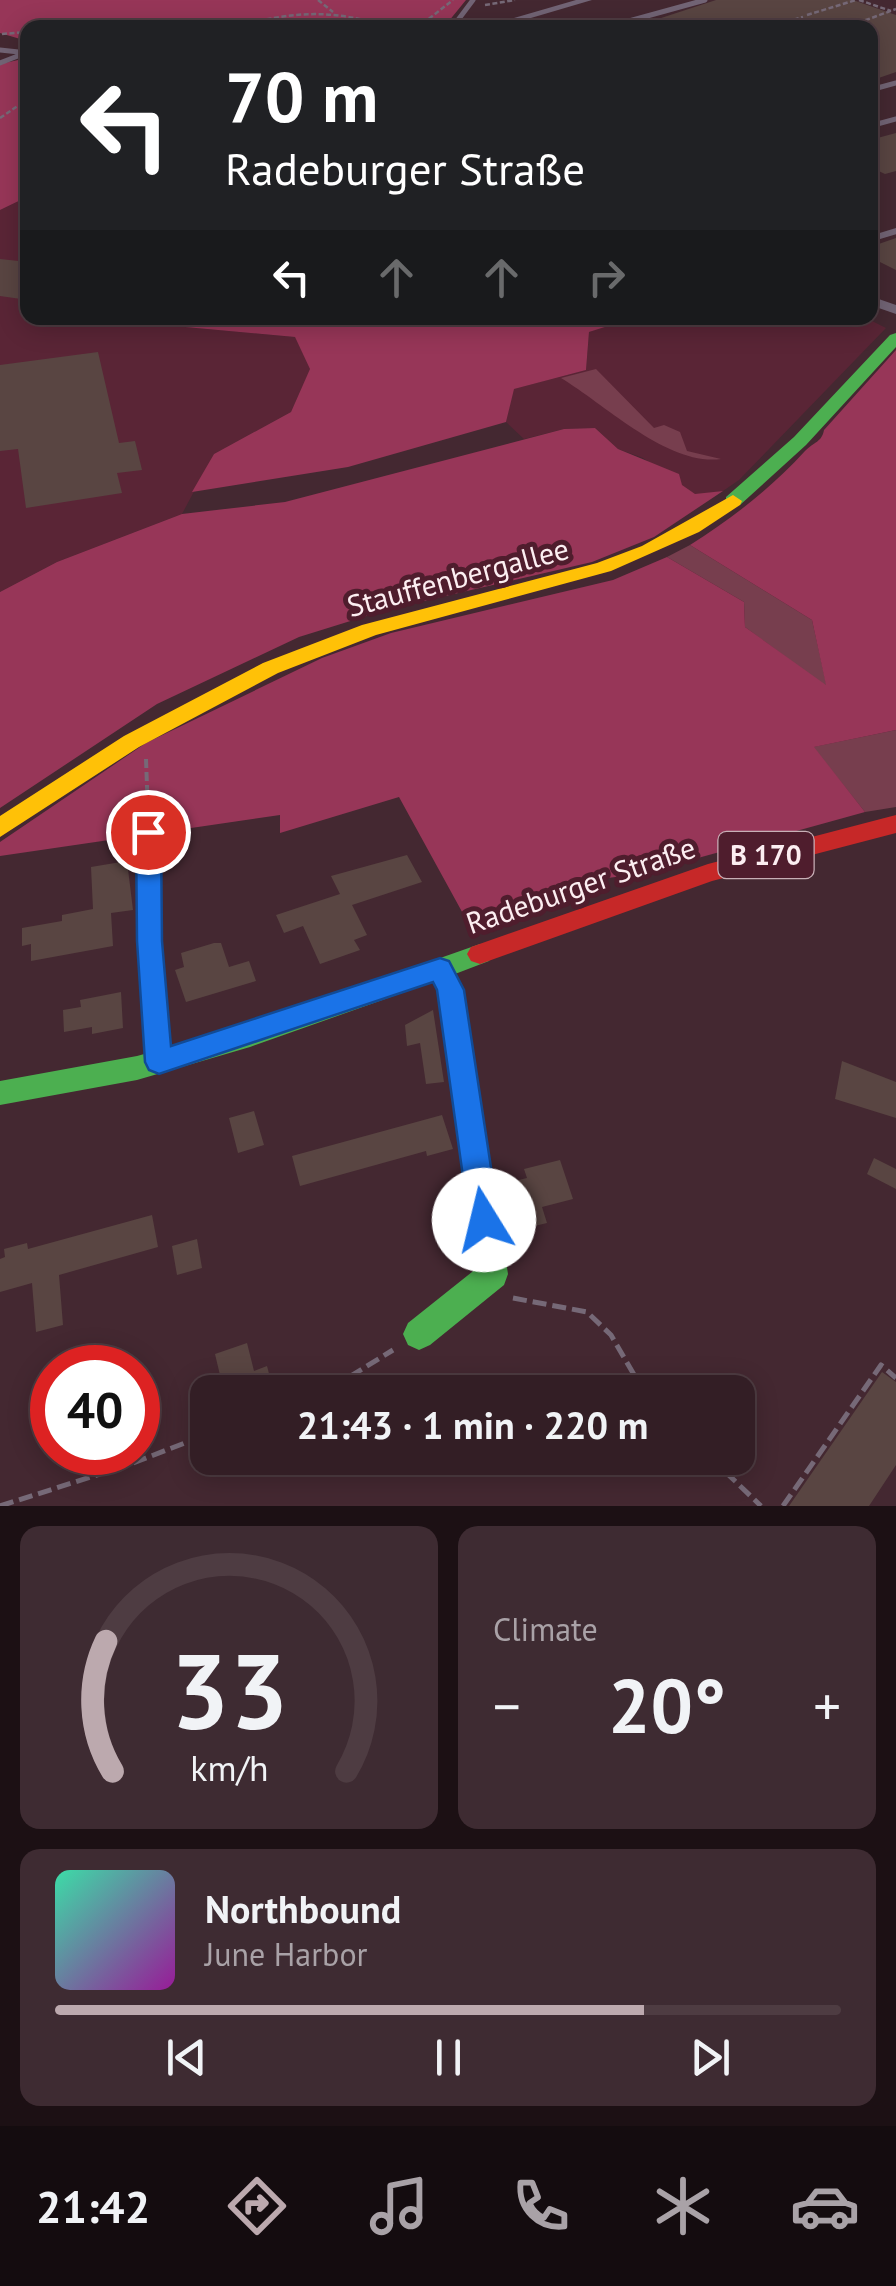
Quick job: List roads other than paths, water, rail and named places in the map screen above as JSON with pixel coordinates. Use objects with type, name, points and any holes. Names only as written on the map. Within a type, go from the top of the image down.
[{"type":"main road","name":"Stauffenbergallee","points":[[0,828],[147,729],[228,686],[313,650],[418,616],[589,574],[640,555],[693,528],[759,482],[896,338]]},
{"type":"main road","name":"Radeburger Straße","points":[[0,1093],[159,1062],[440,969],[751,859],[896,824]]},
{"type":"main road","points":[[420,1334],[493,1274],[451,990],[440,969]]},
{"type":"street","points":[[513,20],[587,0]]},
{"type":"street","points":[[148,832],[150,941],[159,1062]]},
{"type":"lane","points":[[631,20],[705,0]]}]
